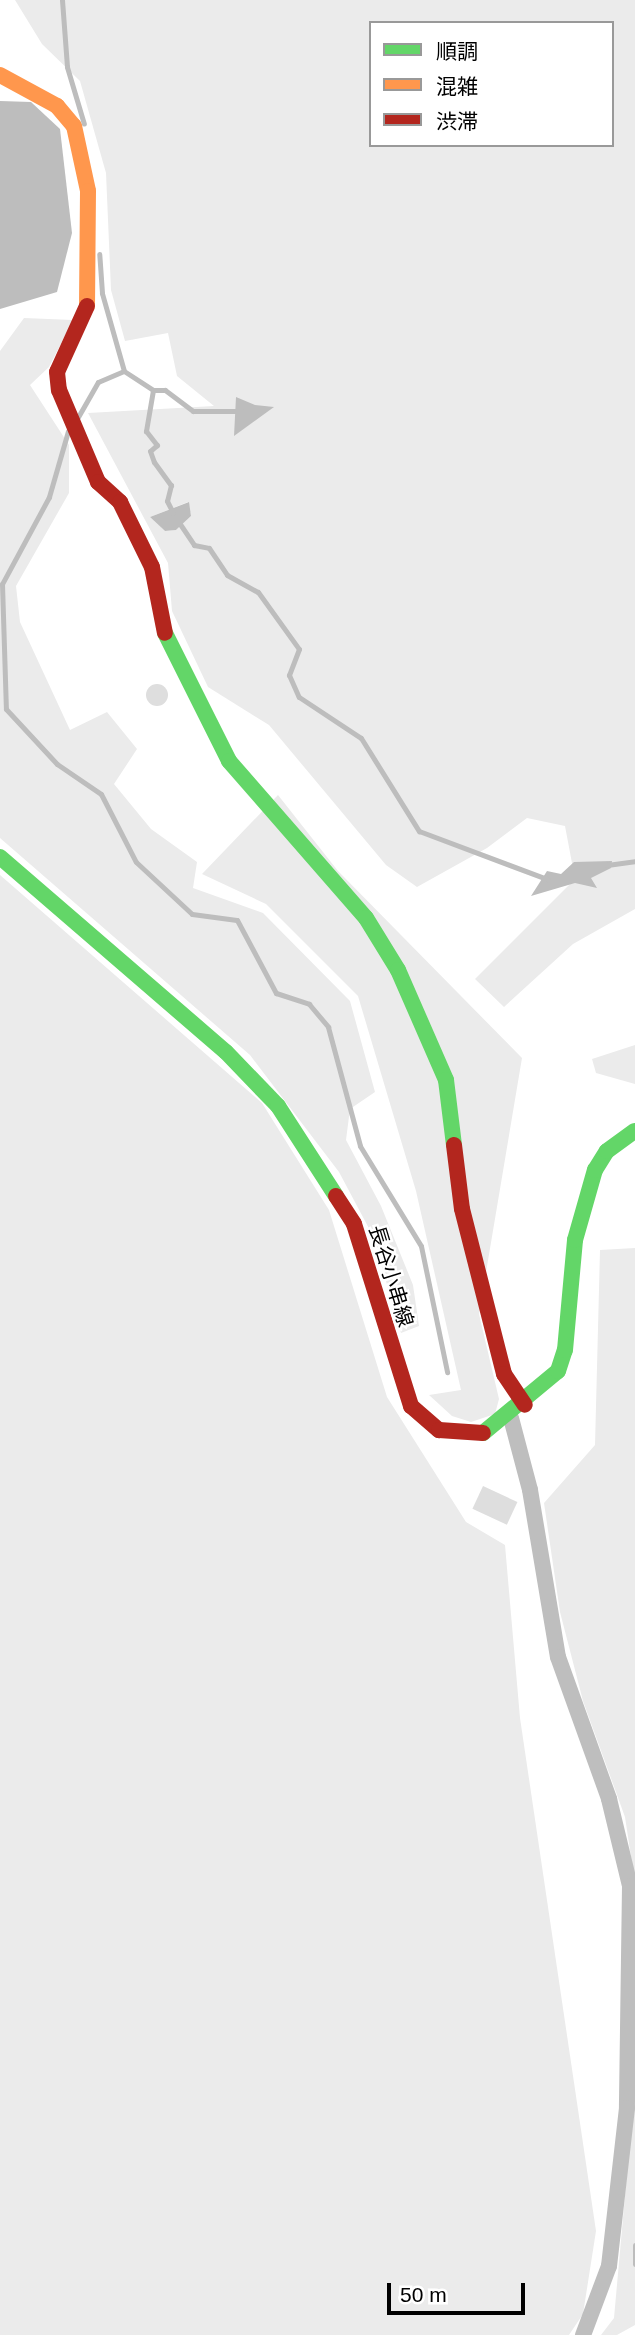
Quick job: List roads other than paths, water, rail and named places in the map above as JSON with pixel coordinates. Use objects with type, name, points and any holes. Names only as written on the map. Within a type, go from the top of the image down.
[{"type":"street","points":[[0,75],[57,106],[74,126],[82,152],[88,191],[87,315],[57,372],[73,424],[99,482],[120,502],[152,566],[159,620],[229,761],[366,918],[398,970],[446,1080],[462,1209],[504,1374],[525,1405]]},
{"type":"street","name":"長谷小串線","points":[[0,857],[226,1052],[278,1106],[363,1242],[401,1387],[424,1420],[439,1430],[475,1435],[511,1418],[562,1362],[575,1240],[595,1170],[607,1151],[635,1130]]},
{"type":"street","points":[[511,1418],[530,1490],[558,1657],[609,1798],[631,1898],[627,2108],[609,2266],[583,2335]]},
{"type":"waterway","points":[[62,0],[67,67],[84,124]]},
{"type":"waterway","points":[[78,417],[98,382],[124,371],[102,293],[99,254]]},
{"type":"waterway","points":[[124,371],[153,390],[146,431],[157,445],[150,451],[154,462],[171,485],[167,501],[173,513]]},
{"type":"waterway","points":[[153,390],[165,390],[193,411],[242,411]]},
{"type":"waterway","points":[[68,431],[49,497],[2,584],[6,709],[57,764],[101,794],[136,862],[192,914],[237,920],[276,993],[309,1004],[328,1027],[360,1146],[421,1246],[447,1372]]},
{"type":"waterway","points":[[178,521],[194,545],[209,548],[227,575],[258,592],[299,649],[289,675],[299,697],[361,738],[419,831],[547,879]]},
{"type":"waterway","points":[[607,865],[635,861]]},
{"type":"waterway","points":[[635,2245],[635,2264]]}]
